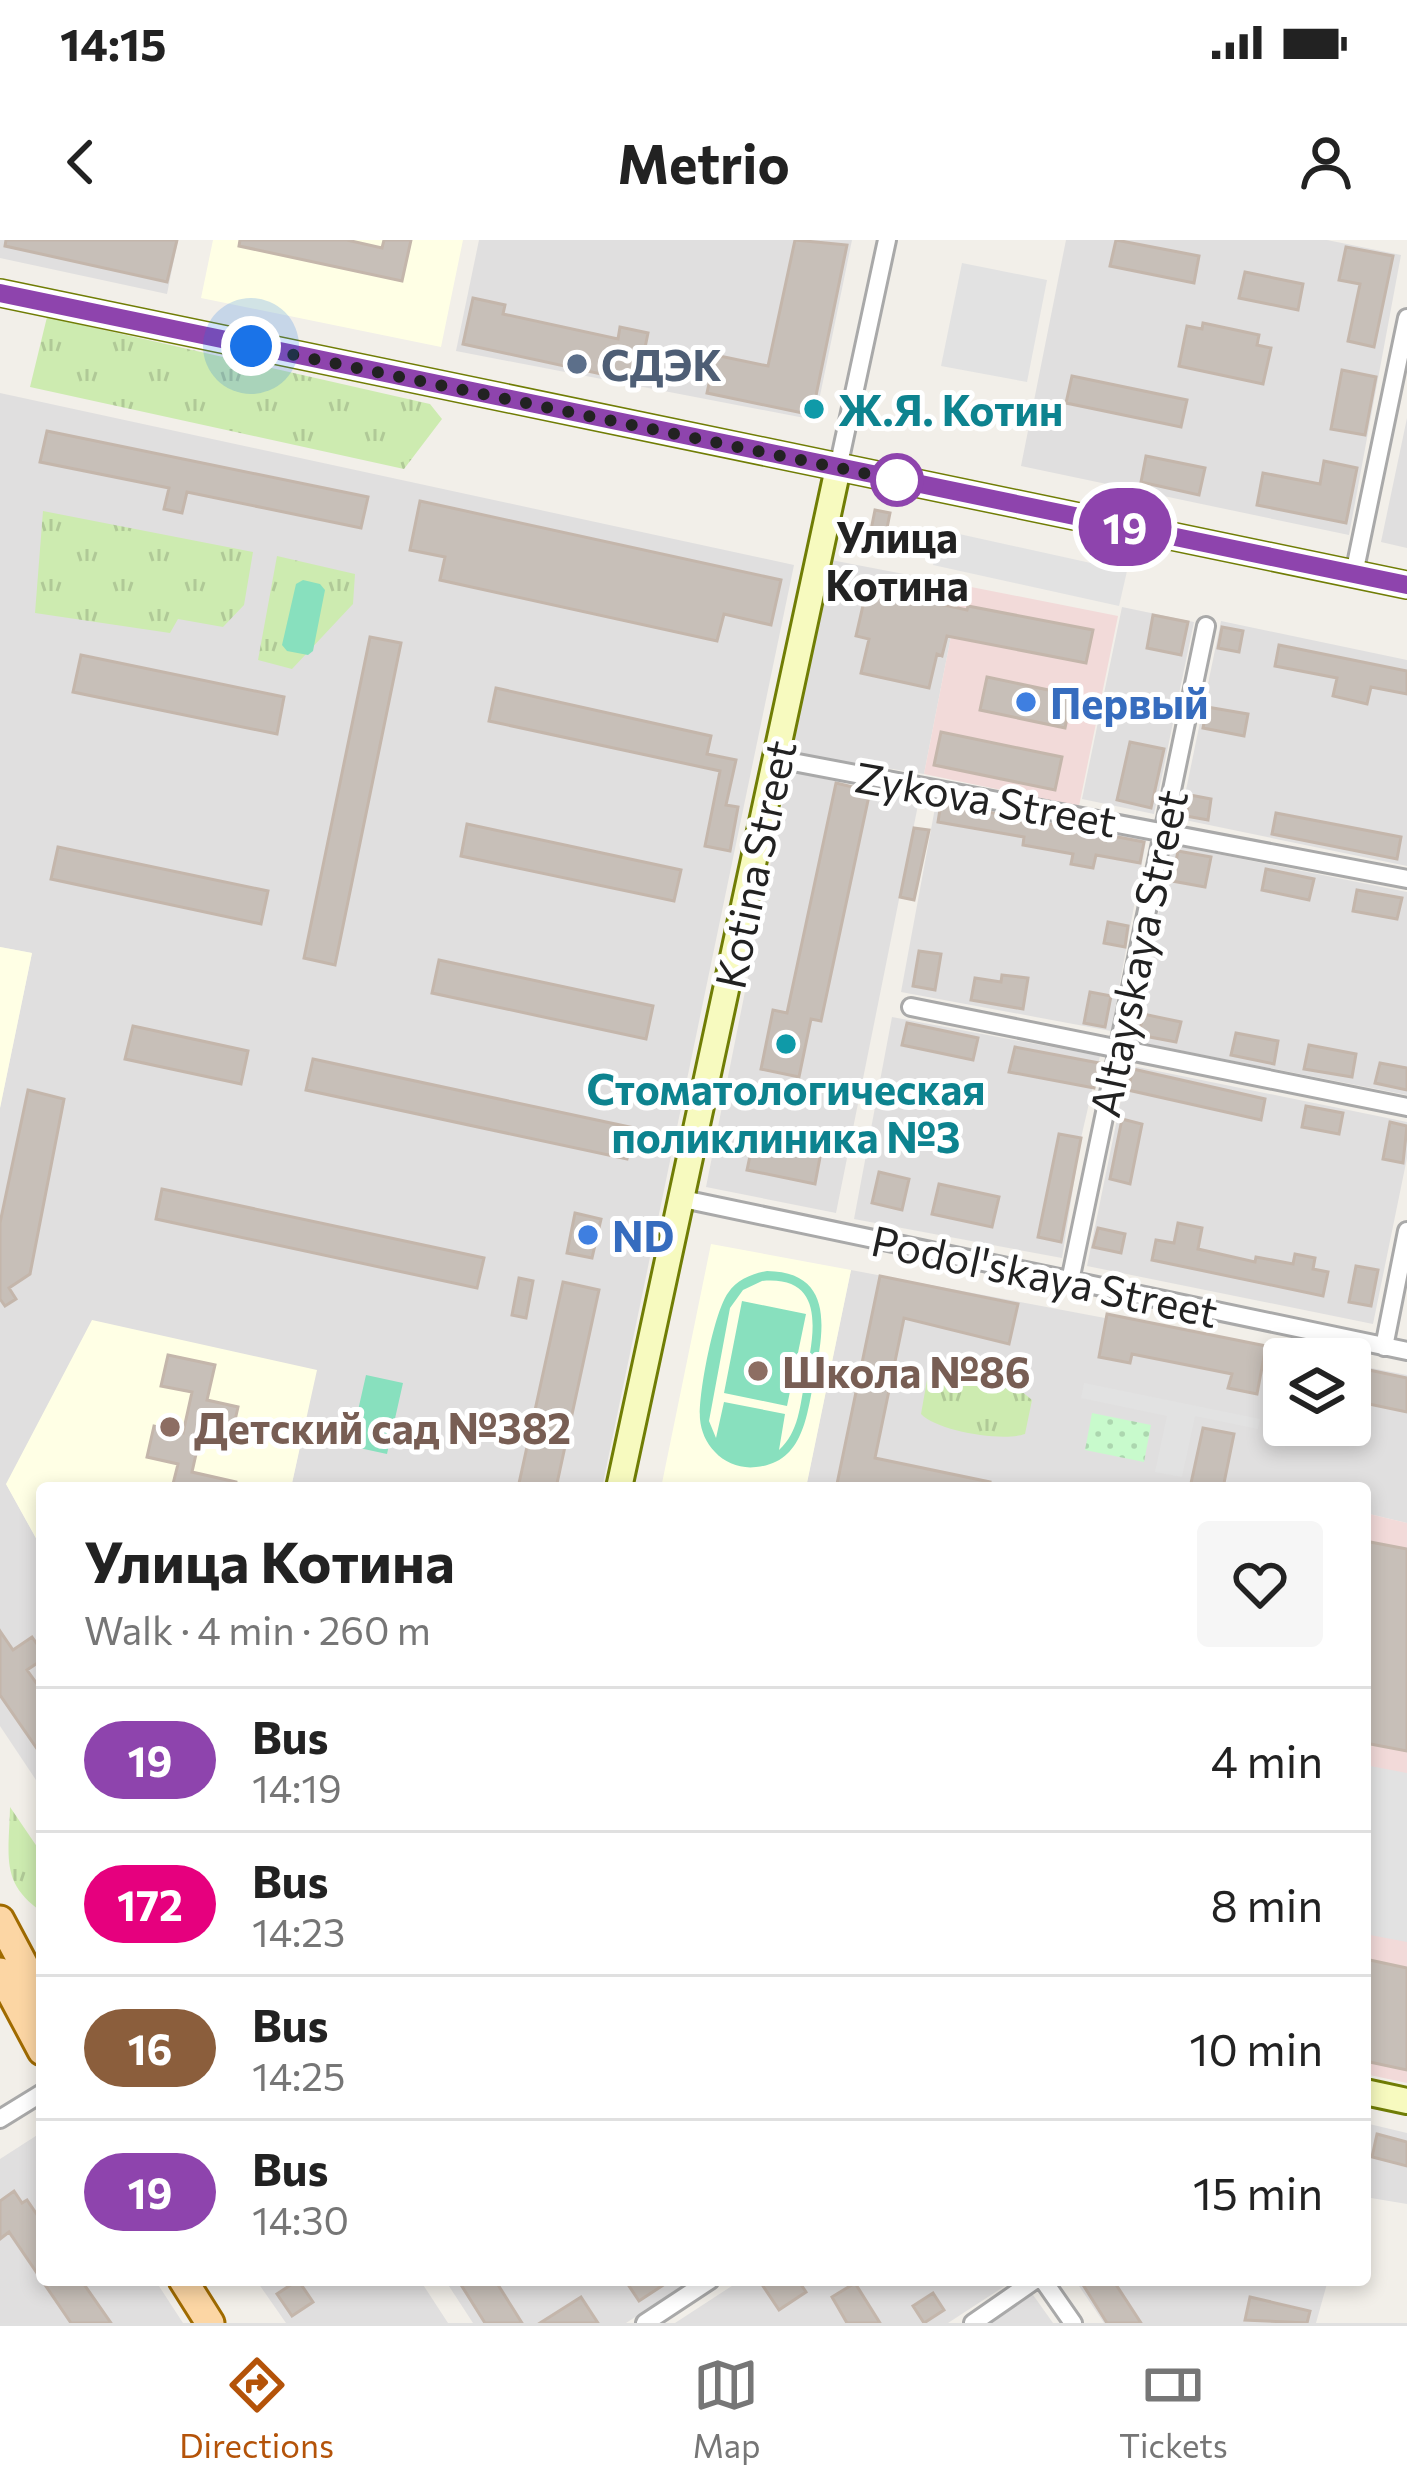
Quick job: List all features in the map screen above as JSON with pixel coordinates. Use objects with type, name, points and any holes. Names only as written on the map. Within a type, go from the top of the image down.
[{"type":"main road","points":[[0,293],[1407,585]]},
{"type":"main road","name":"Kotina Street","points":[[620,1482],[838,468]]},
{"type":"main road","points":[[0,1920],[36,1988]]},
{"type":"main road","points":[[0,1972],[36,2040]]},
{"type":"main road","points":[[1371,2093],[1407,2101]]},
{"type":"main road","points":[[187,2286],[210,2323]]},
{"type":"street","name":"Kotina Street","points":[[838,468],[887,240]]},
{"type":"street","points":[[1354,574],[1407,318]]},
{"type":"street","name":"Altayskaya Street","points":[[1070,1281],[1206,626]]},
{"type":"street","name":"Zykova Street","points":[[777,759],[1407,879]]},
{"type":"street","points":[[911,1007],[1407,1107]]},
{"type":"street","name":"Podol'skaya Street","points":[[683,1199],[1407,1352]]},
{"type":"street","points":[[1384,1346],[1407,1231]]},
{"type":"street","points":[[0,2119],[36,2096]]},
{"type":"street","points":[[645,2323],[701,2286]]},
{"type":"street","points":[[974,2323],[1030,2286]]},
{"type":"street","points":[[1044,2286],[1073,2323]]},
{"type":"shaded area","points":[[0,240],[178,240],[167,294],[0,258]]},
{"type":"shaded area","points":[[213,240],[463,240],[441,347],[201,298]]},
{"type":"shaded area","points":[[479,240],[852,240],[815,420],[456,351]]},
{"type":"shaded area","points":[[1066,240],[1327,240],[1401,255],[1349,535],[1021,466]]},
{"type":"shaded area","points":[[962,263],[1047,280],[1027,382],[941,366]]},
{"type":"shaded area","points":[[0,393],[794,565],[603,1482],[292,1482],[316,1370],[6,1484],[36,1538],[36,1780],[0,1726],[0,1108],[32,953],[0,947]]},
{"type":"shaded area","points":[[1407,418],[1407,548],[1381,542]]},
{"type":"shaded area","points":[[941,530],[1127,571],[1119,606],[933,565]]},
{"type":"shaded area","points":[[831,560],[961,585],[924,774],[792,753]]},
{"type":"shaded area","points":[[961,585],[1118,616],[1079,806],[924,774]]},
{"type":"shaded area","points":[[1122,607],[1194,622],[1154,814],[1082,799]]},
{"type":"shaded area","points":[[1221,621],[1407,660],[1407,866],[1180,819]]},
{"type":"shaded area","points":[[789,771],[919,800],[836,1213],[706,1187]]},
{"type":"shaded area","points":[[937,797],[1147,836],[1111,1031],[901,992]]},
{"type":"shaded area","points":[[1172,845],[1407,892],[1407,1095],[1133,1041]]},
{"type":"shaded area","points":[[0,947],[32,953],[0,1108]]},
{"type":"shaded area","points":[[892,1017],[1100,1056],[1062,1258],[854,1219]]},
{"type":"shaded area","points":[[1128,1065],[1407,1122],[1407,1158],[1373,1324],[1087,1266]]},
{"type":"shaded area","name":"Школа №86","points":[[711,1244],[851,1270],[807,1482],[662,1482]]},
{"type":"shaded area","points":[[851,1270],[1263,1348],[1263,1446],[1371,1446],[1371,1368],[1407,1375],[1407,1523],[1371,1514],[1371,1482],[807,1482]]},
{"type":"shaded area","name":"Детский сад №382","points":[[92,1320],[317,1370],[292,1482],[36,1482],[36,1538],[6,1484]]},
{"type":"shaded area","points":[[1084,1383],[1260,1419],[1258,1429],[1195,1416],[1182,1477],[1155,1472],[1167,1416],[1081,1398]]},
{"type":"shaded area","points":[[1371,1514],[1407,1523],[1407,2083],[1371,2075]]},
{"type":"shaded area","points":[[1371,1766],[1407,1773],[1407,1942],[1371,1935]]},
{"type":"shaded area","points":[[1371,2124],[1407,2133],[1407,2204],[1371,2198]]},
{"type":"shaded area","points":[[36,2136],[36,2286],[159,2286],[183,2323],[0,2323],[0,2159]]},
{"type":"shaded area","points":[[260,2286],[424,2286],[448,2323],[286,2323]]},
{"type":"shaded area","points":[[449,2286],[683,2286],[626,2323],[473,2323]]},
{"type":"shaded area","points":[[732,2286],[1005,2286],[948,2323],[675,2323]]},
{"type":"shaded area","points":[[1079,2286],[1326,2286],[1316,2323],[1104,2323]]},
{"type":"shaded area","points":[[1031,2292],[1053,2323],[986,2323]]},
{"type":"green space","points":[[47,317],[430,404],[442,419],[404,469],[30,387]]},
{"type":"green space","points":[[43,511],[253,552],[244,605],[223,627],[178,619],[170,633],[35,613]]},
{"type":"green space","points":[[277,556],[355,574],[353,604],[292,669],[258,660]]},
{"type":"green space","points":[[303,580],[325,590],[313,651],[308,655],[287,651],[282,645],[296,584]]},
{"type":"green space","points":[[767,1271],[789,1274],[814,1292],[820,1306],[821,1339],[806,1419],[794,1446],[772,1463],[745,1467],[728,1462],[712,1448],[702,1428],[700,1407],[708,1354],[723,1303],[736,1284]],"holes":[[[762,1281],[798,1288],[812,1312],[811,1346],[795,1427],[779,1450],[785,1414],[724,1402],[716,1438],[709,1421],[730,1308],[743,1290]]]},
{"type":"green space","points":[[742,1301],[806,1314],[787,1406],[724,1393]]},
{"type":"green space","points":[[366,1375],[403,1383],[387,1454],[350,1446]]},
{"type":"green space","points":[[940,1375],[1020,1390],[1032,1400],[1025,1434],[970,1433],[929,1420],[921,1414],[927,1380]]},
{"type":"green space","points":[[1092,1413],[1151,1425],[1144,1462],[1085,1450]]},
{"type":"green space","points":[[10,1807],[36,1845],[36,1907],[13,1879]]},
{"type":"building","points":[[6,240],[177,240],[167,282],[5,246]]},
{"type":"building","points":[[240,240],[347,240],[382,248],[384,240],[411,240],[402,281],[239,246]]},
{"type":"building","points":[[795,240],[847,245],[812,415],[707,393],[715,355],[768,366]]},
{"type":"building","points":[[1116,240],[1199,256],[1194,283],[1110,266]]},
{"type":"building","points":[[1346,247],[1393,256],[1374,347],[1348,341],[1360,284],[1339,280]]},
{"type":"building","points":[[1245,272],[1303,284],[1298,310],[1239,298]]},
{"type":"building","points":[[473,298],[505,305],[503,314],[618,339],[620,327],[648,333],[638,382],[463,344]]},
{"type":"building","points":[[1203,323],[1259,335],[1257,345],[1271,348],[1263,384],[1179,366],[1187,326],[1202,329]]},
{"type":"building","points":[[1342,370],[1376,377],[1365,435],[1331,429]]},
{"type":"building","points":[[1072,376],[1187,400],[1181,427],[1066,403]]},
{"type":"building","points":[[47,431],[368,497],[361,528],[187,492],[182,513],[164,509],[169,488],[40,462]]},
{"type":"building","points":[[1146,456],[1205,468],[1199,495],[1141,482]]},
{"type":"building","points":[[1324,461],[1357,468],[1346,523],[1257,505],[1263,473],[1320,484]]},
{"type":"building","points":[[420,501],[781,580],[771,625],[724,614],[717,641],[440,580],[445,557],[410,550]]},
{"type":"building","points":[[875,510],[890,513],[883,548],[868,545]]},
{"type":"building","points":[[867,588],[1093,630],[1086,663],[947,636],[929,688],[861,673],[869,639],[856,636]]},
{"type":"building","points":[[1153,615],[1188,622],[1181,655],[1147,648]]},
{"type":"building","points":[[1222,627],[1243,631],[1239,652],[1218,648]]},
{"type":"building","points":[[370,637],[401,643],[335,965],[304,958]]},
{"type":"building","points":[[1279,645],[1407,671],[1407,694],[1371,687],[1367,704],[1333,696],[1337,678],[1275,666]]},
{"type":"building","points":[[81,655],[284,697],[277,734],[73,692]]},
{"type":"building","name":"Первый","points":[[987,677],[1072,695],[1065,728],[980,710]]},
{"type":"building","points":[[496,688],[711,736],[707,754],[736,760],[726,805],[738,807],[730,851],[705,846],[720,771],[489,721]]},
{"type":"building","points":[[1207,707],[1248,714],[1244,736],[1203,728]]},
{"type":"building","points":[[941,732],[1062,757],[1055,790],[934,765]]},
{"type":"building","points":[[1130,742],[1164,749],[1151,808],[1117,800]]},
{"type":"building","points":[[836,783],[870,791],[821,1021],[811,1019],[799,1077],[761,1069],[773,1010],[787,1013]]},
{"type":"building","points":[[1190,795],[1211,799],[1208,820],[1186,816]]},
{"type":"building","points":[[941,803],[1144,842],[1140,863],[1096,855],[1093,868],[1071,864],[1073,854],[1023,845],[1024,837],[938,822]]},
{"type":"building","points":[[1276,813],[1401,837],[1397,859],[1272,834]]},
{"type":"building","points":[[467,824],[681,870],[674,901],[461,856]]},
{"type":"building","points":[[914,828],[929,830],[914,900],[900,897]]},
{"type":"building","points":[[58,847],[268,891],[261,924],[51,879]]},
{"type":"building","points":[[1178,851],[1211,857],[1205,887],[1172,881]]},
{"type":"building","points":[[1266,869],[1314,879],[1309,900],[1262,890]]},
{"type":"building","points":[[1357,890],[1402,898],[1397,919],[1353,911]]},
{"type":"building","points":[[1108,922],[1128,926],[1125,947],[1104,943]]},
{"type":"building","points":[[919,951],[941,954],[935,990],[913,986]]},
{"type":"building","points":[[439,960],[653,1006],[646,1039],[432,993]]},
{"type":"building","points":[[1002,975],[1028,978],[1023,1009],[971,1000],[975,978],[1001,982]]},
{"type":"building","points":[[1090,992],[1111,996],[1105,1027],[1084,1023]]},
{"type":"building","points":[[1143,1014],[1181,1022],[1176,1042],[1139,1035]]},
{"type":"building","points":[[907,1023],[978,1038],[973,1060],[902,1045]]},
{"type":"building","points":[[133,1026],[248,1051],[241,1084],[125,1059]]},
{"type":"building","points":[[1236,1033],[1278,1041],[1274,1064],[1231,1055]]},
{"type":"building","points":[[1309,1045],[1356,1054],[1352,1077],[1304,1069]]},
{"type":"building","points":[[1015,1047],[1099,1063],[1094,1088],[1009,1072]]},
{"type":"building","points":[[313,1059],[634,1128],[627,1159],[306,1090]]},
{"type":"building","points":[[1380,1063],[1407,1068],[1407,1090],[1375,1083]]},
{"type":"building","points":[[1133,1069],[1265,1099],[1261,1120],[1128,1090]]},
{"type":"building","points":[[28,1090],[64,1099],[30,1274],[9,1288],[16,1299],[5,1306],[0,1299],[0,1223]]},
{"type":"building","points":[[1306,1106],[1343,1113],[1339,1134],[1302,1127]]},
{"type":"building","points":[[1122,1119],[1142,1124],[1130,1184],[1110,1179]]},
{"type":"building","points":[[1390,1122],[1407,1126],[1403,1163],[1383,1159]]},
{"type":"building","points":[[1059,1134],[1081,1138],[1061,1242],[1038,1237]]},
{"type":"building","points":[[770,1136],[809,1144],[808,1149],[821,1152],[815,1184],[747,1170],[754,1137],[769,1141]]},
{"type":"building","points":[[879,1172],[909,1179],[902,1210],[872,1203]]},
{"type":"building","points":[[939,1184],[999,1197],[992,1227],[932,1214]]},
{"type":"building","points":[[162,1189],[484,1258],[477,1288],[156,1219]]},
{"type":"building","points":[[575,1213],[601,1219],[592,1258],[567,1253]]},
{"type":"building","points":[[1178,1223],[1202,1228],[1198,1249],[1255,1262],[1256,1257],[1293,1264],[1295,1254],[1315,1258],[1313,1269],[1328,1272],[1323,1296],[1152,1260],[1156,1240],[1174,1243]]},
{"type":"building","points":[[1098,1228],[1125,1234],[1121,1253],[1093,1247]]},
{"type":"building","points":[[1356,1266],[1378,1270],[1371,1306],[1349,1302]]},
{"type":"building","points":[[880,1276],[1018,1304],[1009,1344],[904,1318],[875,1458],[990,1482],[837,1482]]},
{"type":"building","points":[[519,1278],[533,1281],[526,1318],[512,1315]]},
{"type":"building","points":[[563,1282],[599,1290],[557,1482],[519,1482]]},
{"type":"building","points":[[1107,1314],[1263,1345],[1257,1394],[1228,1388],[1232,1374],[1132,1354],[1130,1363],[1099,1357]]},
{"type":"building","points":[[168,1355],[215,1365],[207,1400],[238,1407],[231,1438],[201,1432],[192,1472],[236,1482],[174,1482],[178,1464],[147,1457],[154,1426],[183,1433],[192,1392],[161,1386]]},
{"type":"building","points":[[1371,1370],[1407,1378],[1407,1412],[1371,1404]]},
{"type":"building","points":[[1203,1428],[1234,1434],[1224,1482],[1191,1482]]},
{"type":"building","points":[[1371,1542],[1407,1549],[1407,1751],[1371,1744]]},
{"type":"building","points":[[0,1631],[13,1650],[32,1637],[36,1664],[27,1670],[36,1683],[36,1747],[0,1695]]},
{"type":"building","points":[[1371,1960],[1407,1968],[1407,2070],[1371,2062]]},
{"type":"building","points":[[1377,2134],[1407,2142],[1407,2166],[1372,2157]]},
{"type":"building","points":[[14,2191],[36,2213],[36,2272],[9,2232],[0,2239],[0,2201]]},
{"type":"building","points":[[46,2286],[85,2286],[111,2323],[71,2323]]},
{"type":"building","points":[[289,2286],[302,2286],[313,2302],[292,2316],[277,2294]]},
{"type":"building","points":[[462,2286],[499,2286],[522,2323],[485,2323]]},
{"type":"building","points":[[629,2286],[662,2286],[639,2301]]},
{"type":"building","points":[[763,2286],[802,2286],[806,2292],[779,2310]]},
{"type":"building","points":[[857,2286],[880,2323],[847,2323],[832,2297]]},
{"type":"building","points":[[1084,2286],[1117,2286],[1141,2323],[1107,2323]]},
{"type":"building","points":[[933,2293],[944,2310],[924,2323],[913,2306]]},
{"type":"building","points":[[581,2297],[598,2323],[540,2323]]},
{"type":"building","points":[[1250,2297],[1310,2311],[1307,2323],[1245,2320]]},
{"type":"bus line","name":"19","points":[[0,293],[1407,585]]},
{"type":"place","name":"СДЭК","points":[[577,364]]},
{"type":"place","name":"Ж.Я. Котин","points":[[814,409]]},
{"type":"place","name":"Улица Котина","points":[[897,480]]},
{"type":"place","name":"Первый","points":[[1026,702]]},
{"type":"place","name":"Стоматологическая поликлиника №3","points":[[786,1044]]},
{"type":"place","name":"ND","points":[[588,1235]]},
{"type":"place","name":"Школа №86","points":[[758,1371]]},
{"type":"place","name":"Детский сад №382","points":[[170,1427]]},
{"type":"route","points":[[251,346],[897,480]]}]
